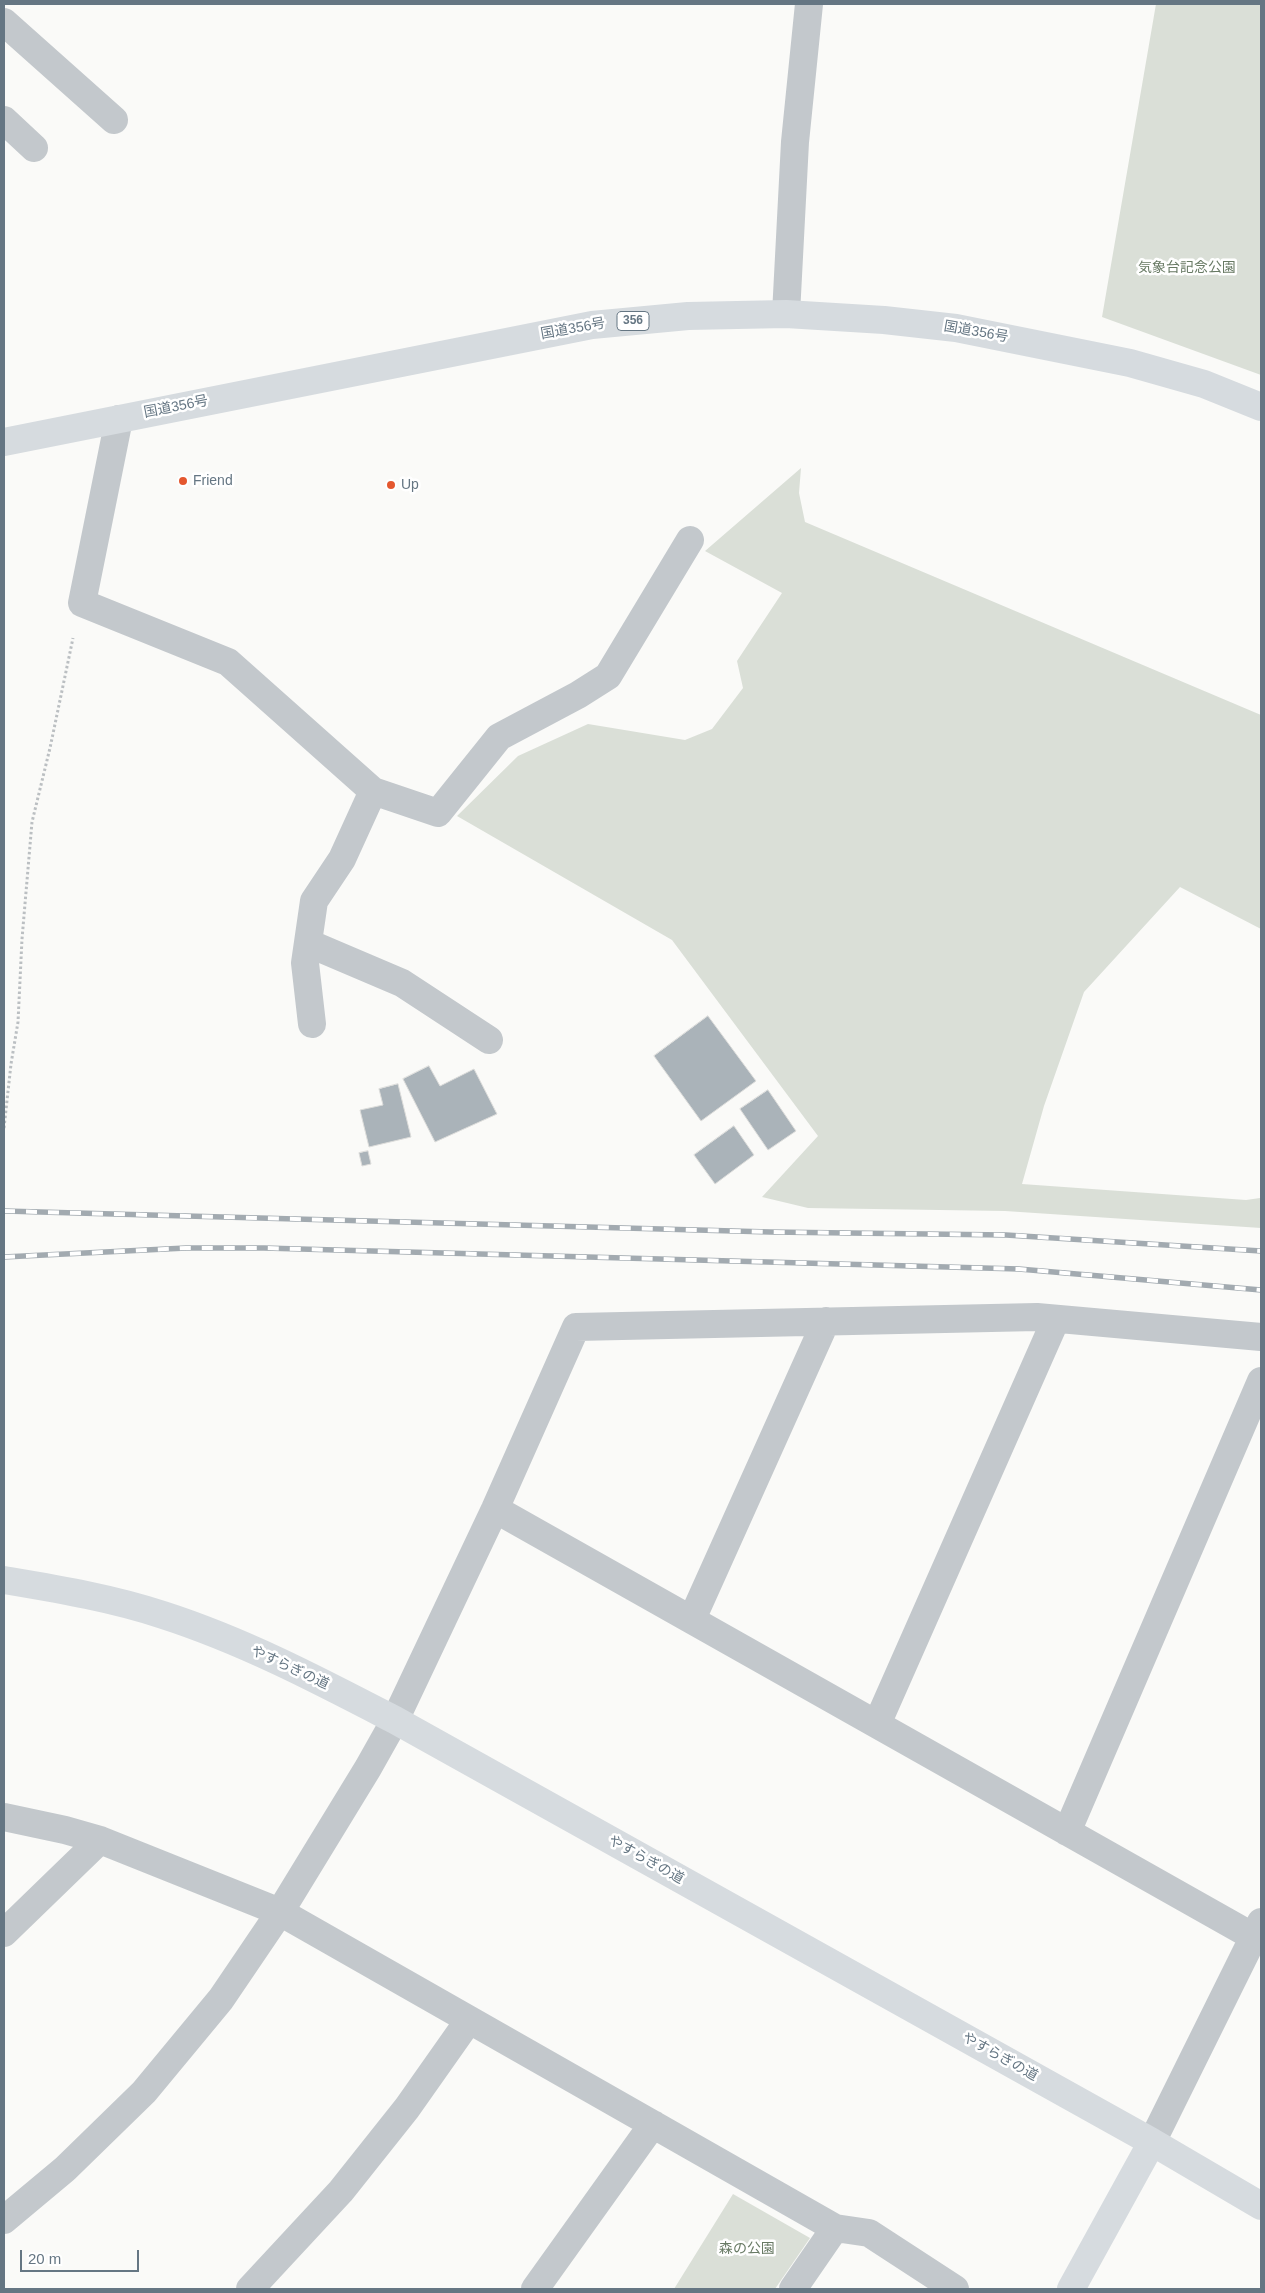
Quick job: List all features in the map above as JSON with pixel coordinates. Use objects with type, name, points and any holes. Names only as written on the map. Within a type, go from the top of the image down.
[{"type":"main road","name":"国道356号","points":[[4,442],[592,325],[688,316],[786,314],[884,320],[956,328],[1130,363],[1204,384],[1261,407]]},
{"type":"main road","name":"やすらぎの道","points":[[4,1580],[69,1590],[164,1615],[283,1662],[395,1720],[1152,2142],[1261,2206]]},
{"type":"main road","points":[[1071,2289],[1152,2142]]},
{"type":"street","points":[[786,314],[795,142],[809,4]]},
{"type":"street","points":[[4,22],[114,120]]},
{"type":"street","points":[[4,120],[34,148]]},
{"type":"street","points":[[119,419],[82,603],[228,662],[373,791],[438,813],[499,737],[578,695],[608,676],[690,540]]},
{"type":"street","points":[[312,1024],[305,963],[314,902],[342,859],[373,791]]},
{"type":"street","points":[[308,942],[402,983],[489,1040]]},
{"type":"street","points":[[4,2220],[65,2169],[144,2092],[221,1999],[280,1912],[368,1768],[395,1720],[495,1509],[576,1327],[1037,1317],[1261,1338]]},
{"type":"street","points":[[877,1724],[1056,1319]]},
{"type":"street","points":[[692,1619],[826,1322]]},
{"type":"street","points":[[1067,1832],[1261,1381]]},
{"type":"street","points":[[495,1509],[1067,1832],[1259,1933],[1152,2142]]},
{"type":"street","points":[[4,1817],[65,1830],[100,1840],[280,1912],[835,2228],[869,2233],[955,2289]]},
{"type":"street","points":[[4,1932],[100,1840]]},
{"type":"street","points":[[250,2289],[341,2191],[407,2108],[469,2020]]},
{"type":"street","points":[[535,2289],[653,2124]]},
{"type":"street","points":[[793,2289],[835,2228]]},
{"type":"path","points":[[4,1128],[18,1022],[22,939],[32,822],[82,603]]},
{"type":"green space","name":"気象台記念公園","points":[[1156,4],[1261,4],[1261,375],[1102,317]]},
{"type":"green space","points":[[801,468],[799,493],[805,522],[1261,715],[1261,929],[1180,887],[1084,992],[1044,1106],[1022,1184],[1246,1200],[1260,1198],[1261,1196],[1261,1228],[1005,1211],[808,1208],[762,1197],[818,1136],[672,940],[457,816],[518,756],[588,724],[685,740],[712,729],[743,688],[737,661],[782,593],[705,551]]},
{"type":"green space","name":"森の公園","points":[[733,2194],[810,2238],[775,2289],[674,2289]]},
{"type":"building","points":[[708,1016],[756,1081],[701,1121],[654,1056]]},
{"type":"building","points":[[429,1066],[440,1086],[474,1069],[497,1114],[435,1142],[403,1079]]},
{"type":"building","points":[[398,1084],[411,1137],[369,1147],[360,1110],[383,1105],[379,1089]]},
{"type":"building","points":[[768,1090],[796,1131],[768,1150],[740,1109]]},
{"type":"building","points":[[734,1126],[754,1155],[715,1184],[694,1155]]},
{"type":"building","points":[[368,1151],[371,1164],[362,1166],[359,1153]]},
{"type":"railway","points":[[4,1211],[770,1232],[1006,1235],[1261,1251]]},
{"type":"railway","points":[[4,1257],[186,1248],[264,1248],[1019,1269],[1261,1290]]},
{"type":"place","name":"Friend","points":[[183,481]]},
{"type":"place","name":"Up","points":[[391,485]]}]
